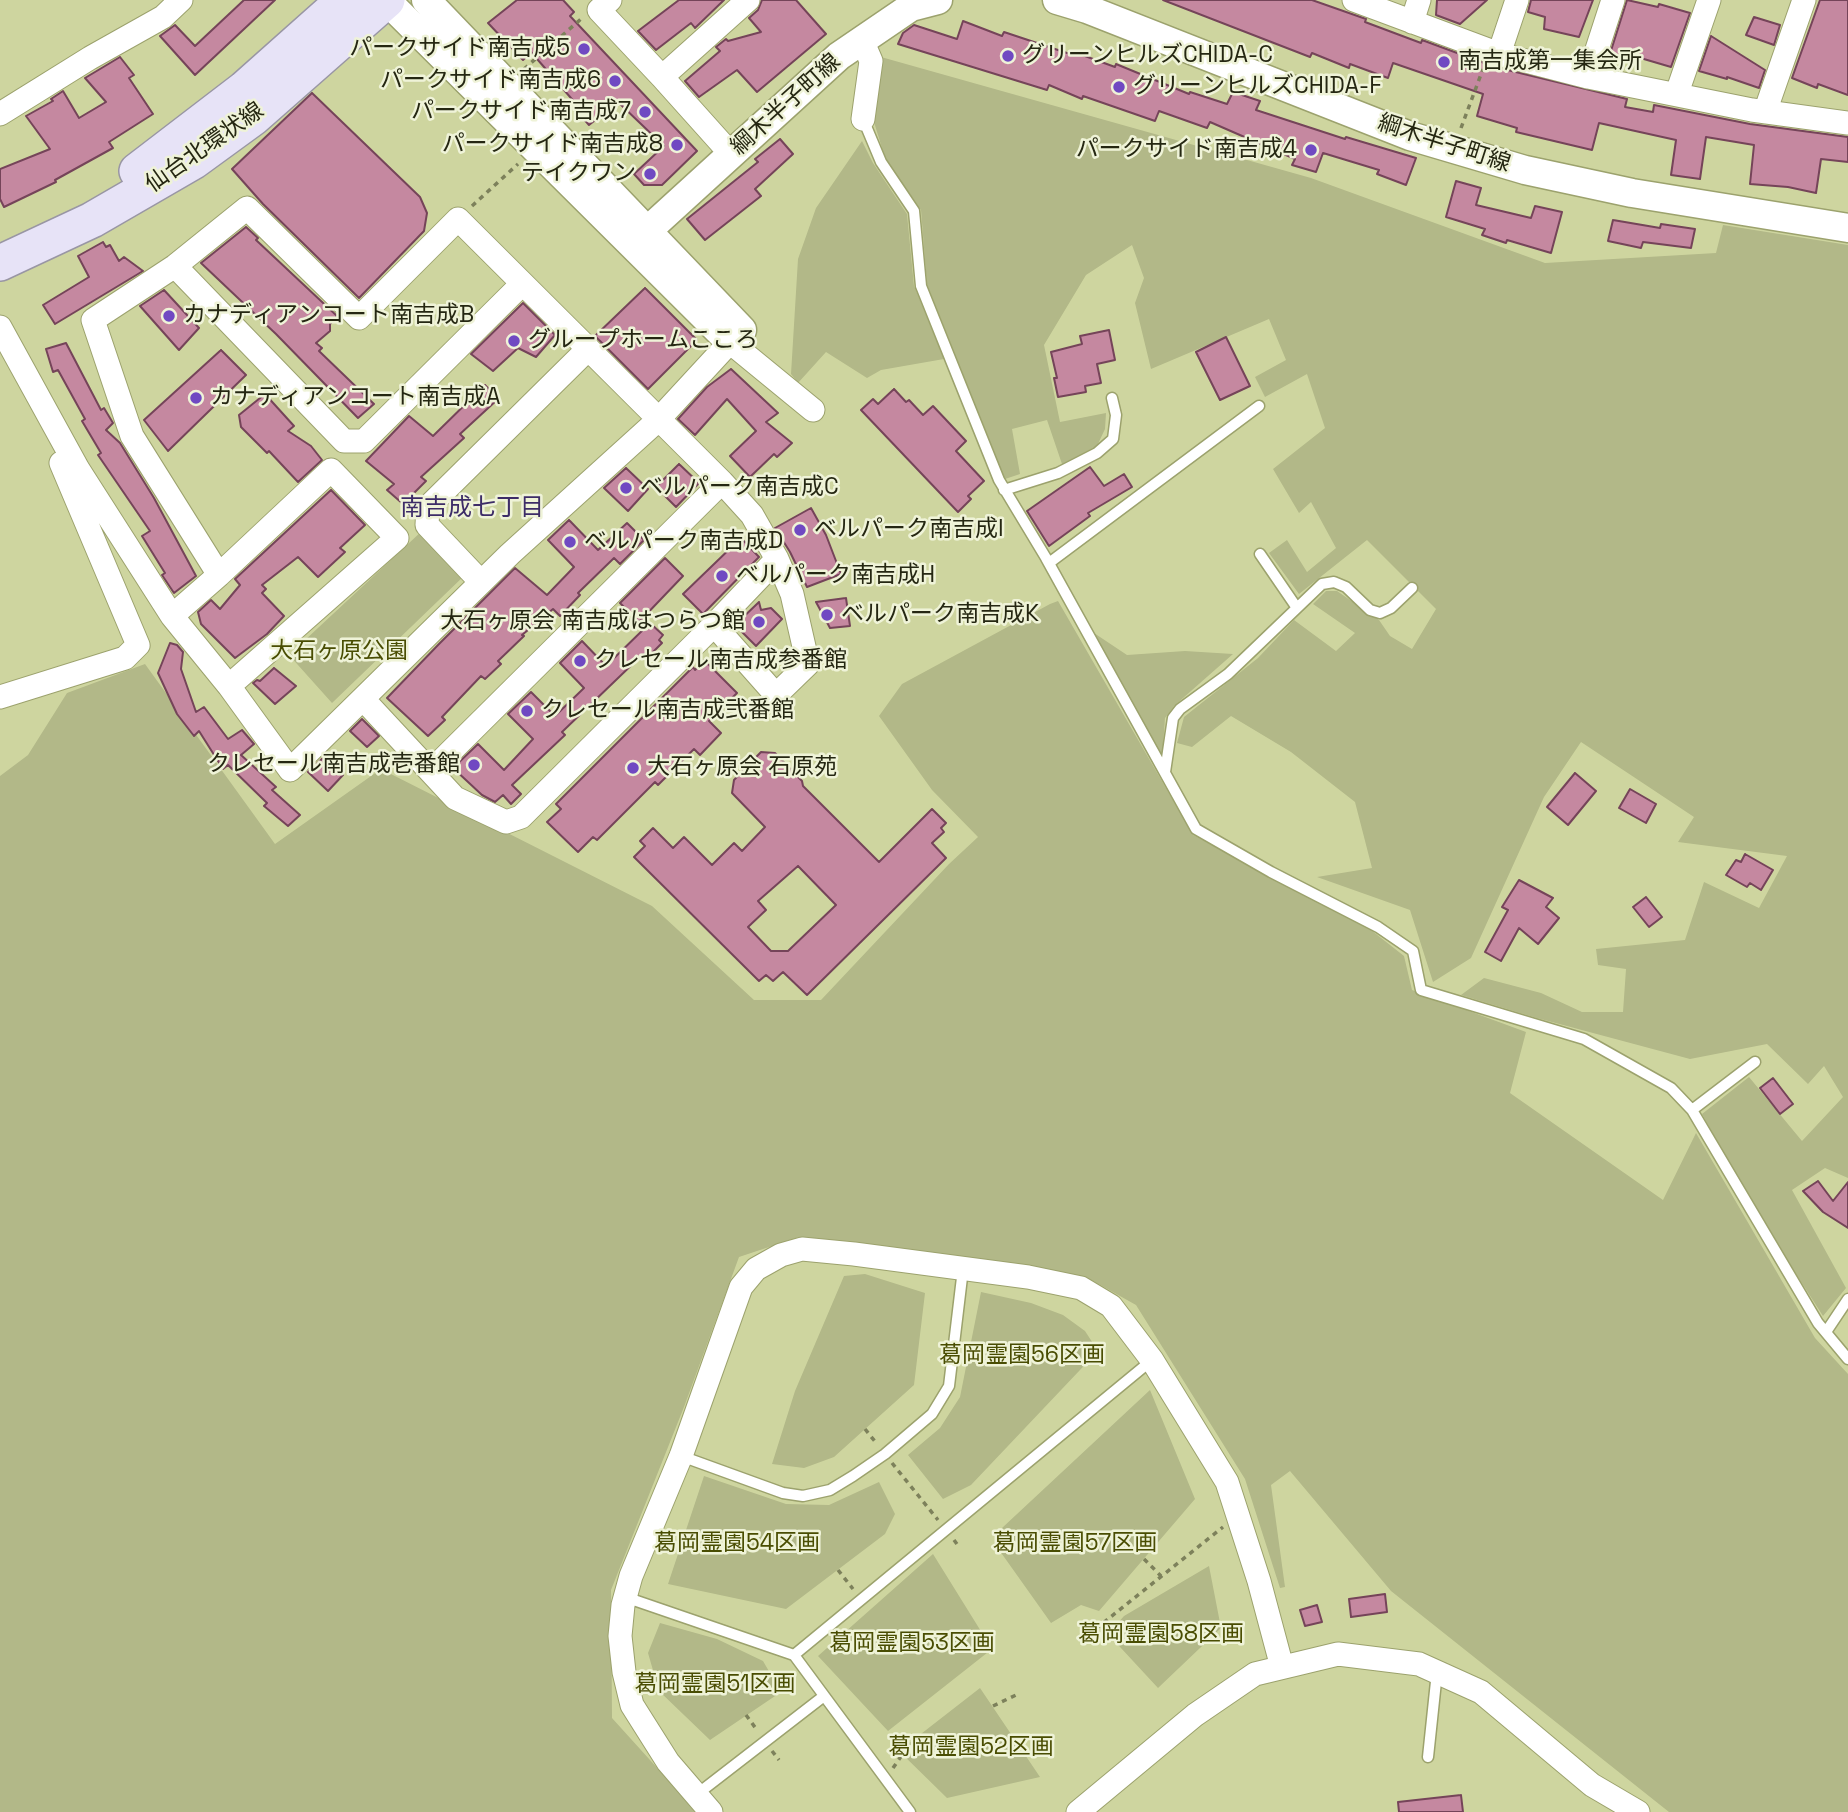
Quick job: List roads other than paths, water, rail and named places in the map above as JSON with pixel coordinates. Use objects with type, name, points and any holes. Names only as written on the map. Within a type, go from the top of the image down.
[{"type":"main road","name":"仙台北環状線","points":[[0,241],[37,225],[134,173],[244,89],[344,0]]},
{"type":"main road","name":"仙台北環状線","points":[[0,263],[92,220],[194,161],[253,118],[386,0]]},
{"type":"street","points":[[0,114],[163,17],[181,0]]},
{"type":"street","points":[[386,0],[640,237]]},
{"type":"street","points":[[426,0],[640,237],[730,342],[813,410]]},
{"type":"street","points":[[662,77],[748,0]]},
{"type":"street","name":"綱木半子町線","points":[[640,237],[839,56],[911,7],[938,0]]},
{"type":"street","name":"綱木半子町線","points":[[1057,0],[1118,10],[1410,136],[1525,170],[1632,193],[1848,228]]},
{"type":"street","points":[[1354,0],[1415,11],[1494,52],[1588,77],[1765,112],[1848,123]]},
{"type":"street","points":[[1494,52],[1517,0]]},
{"type":"street","points":[[1588,77],[1613,0]]},
{"type":"street","points":[[1677,93],[1709,0]]},
{"type":"street","points":[[1765,112],[1804,0]]},
{"type":"street","points":[[604,5],[662,77],[731,154]]},
{"type":"street","points":[[862,40],[871,61],[863,119]]},
{"type":"street","points":[[219,575],[132,436],[93,320],[175,266],[247,208],[359,318],[457,219],[752,515],[777,559],[792,594],[808,664],[776,695],[714,625]]},
{"type":"street","points":[[175,266],[344,442],[364,441],[522,284]]},
{"type":"street","points":[[0,327],[78,469],[172,616],[229,686],[290,770],[481,582],[658,420],[730,342]]},
{"type":"street","points":[[481,582],[427,525],[428,507],[587,350]]},
{"type":"street","points":[[0,697],[125,658],[138,645],[52,443],[49,415]]},
{"type":"street","points":[[172,616],[331,470],[397,538],[229,686]]},
{"type":"street","points":[[431,771],[722,482]]},
{"type":"street","points":[[363,699],[455,798],[506,822],[521,817],[777,559]]},
{"type":"street","points":[[704,1804],[668,1762],[632,1705],[624,1672],[620,1636],[625,1597],[631,1576],[681,1456],[741,1287],[755,1269],[781,1255],[802,1249],[1028,1277],[1081,1288],[1111,1306],[1152,1360],[1227,1482],[1259,1581],[1282,1667]]},
{"type":"street","points":[[1078,1812],[1195,1716],[1255,1674],[1338,1654],[1419,1664],[1481,1692],[1592,1785],[1639,1812]]},
{"type":"lane","points":[[863,119],[881,162],[914,211],[922,286],[1004,490],[1049,563],[1196,829],[1271,872],[1378,927],[1413,951],[1421,990],[1584,1038],[1671,1088],[1692,1110],[1811,1311],[1848,1359]]},
{"type":"lane","points":[[1004,490],[1058,473],[1097,453],[1113,439],[1116,415],[1112,398]]},
{"type":"lane","points":[[1049,563],[1259,406]]},
{"type":"lane","points":[[1260,554],[1297,608]]},
{"type":"lane","points":[[1165,772],[1173,718],[1180,709],[1227,674],[1322,584],[1334,582],[1346,587],[1370,610],[1380,613],[1391,608],[1412,588]]},
{"type":"lane","points":[[1692,1110],[1755,1062]]},
{"type":"lane","points":[[681,1456],[783,1493],[803,1496],[830,1490],[885,1454],[932,1414],[949,1386],[963,1269]]},
{"type":"lane","points":[[1826,1332],[1848,1299]]},
{"type":"lane","points":[[794,1655],[1152,1360]]},
{"type":"lane","points":[[625,1597],[794,1655],[910,1812]]},
{"type":"lane","points":[[1428,1757],[1437,1672]]},
{"type":"lane","points":[[704,1804],[824,1696]]},
{"type":"place","name":"パークサイド南吉成5","points":[[584,49]]},
{"type":"place","name":"グリーンヒルズCHIDA-C","points":[[1008,56]]},
{"type":"place","name":"南吉成第一集会所","points":[[1444,62]]},
{"type":"place","name":"パークサイド南吉成6","points":[[615,81]]},
{"type":"place","name":"グリーンヒルズCHIDA-F","points":[[1119,87]]},
{"type":"place","name":"パークサイド南吉成7","points":[[645,112]]},
{"type":"place","name":"パークサイド南吉成8","points":[[677,145]]},
{"type":"place","name":"パークサイド南吉成4","points":[[1311,150]]},
{"type":"place","name":"テイクワン","points":[[650,174]]},
{"type":"place","name":"カナディアンコート南吉成B","points":[[169,316]]},
{"type":"place","name":"グループホームこころ","points":[[514,341]]},
{"type":"place","name":"カナディアンコート南吉成A","points":[[196,398]]},
{"type":"place","name":"ベルパーク南吉成C","points":[[626,488]]},
{"type":"place","name":"ベルパーク南吉成I","points":[[800,530]]},
{"type":"place","name":"ベルパーク南吉成D","points":[[570,542]]},
{"type":"place","name":"ベルパーク南吉成H","points":[[722,576]]},
{"type":"place","name":"ベルパーク南吉成K","points":[[827,615]]},
{"type":"place","name":"大石ヶ原会 南吉成はつらつ館","points":[[759,622]]},
{"type":"place","name":"クレセール南吉成参番館","points":[[580,661]]},
{"type":"place","name":"クレセール南吉成弐番館","points":[[527,711]]},
{"type":"place","name":"クレセール南吉成壱番館","points":[[474,765]]},
{"type":"place","name":"大石ヶ原会 石原苑","points":[[633,768]]},
{"type":"district","name":"南吉成七丁目","points":[[472,508]]},
{"type":"park label","name":"大石ヶ原公園","points":[[339,652]]},
{"type":"park label","name":"葛岡霊園56区画","points":[[1022,1356]]},
{"type":"park label","name":"葛岡霊園54区画","points":[[737,1544]]},
{"type":"park label","name":"葛岡霊園57区画","points":[[1075,1544]]},
{"type":"park label","name":"葛岡霊園58区画","points":[[1161,1635]]},
{"type":"park label","name":"葛岡霊園53区画","points":[[912,1644]]},
{"type":"park label","name":"葛岡霊園51区画","points":[[715,1685]]},
{"type":"park label","name":"葛岡霊園52区画","points":[[971,1748]]}]
